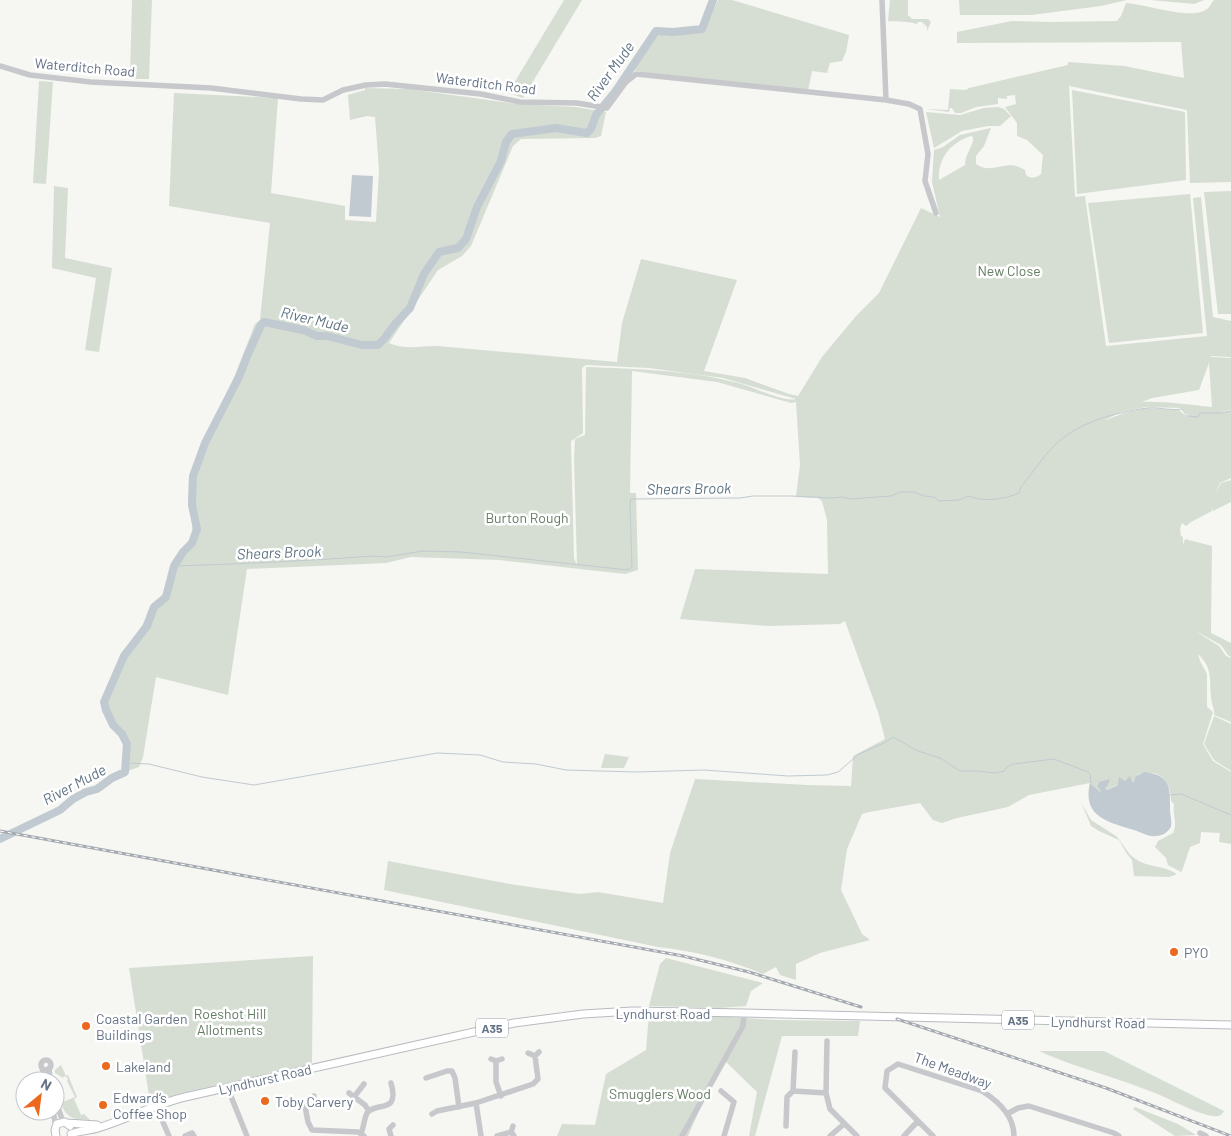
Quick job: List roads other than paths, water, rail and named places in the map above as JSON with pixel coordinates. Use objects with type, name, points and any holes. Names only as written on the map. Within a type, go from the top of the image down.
[{"type":"main road","name":"Lyndhurst Road","points":[[71,1135],[79,1131],[98,1128],[185,1097],[528,1020],[583,1014],[633,1012],[744,1013],[1231,1025]]},
{"type":"main road","name":"Lyndhurst Road","points":[[65,1123],[79,1125],[109,1124]]},
{"type":"main road","points":[[54,1132],[65,1123]]},
{"type":"main road","name":"A35","points":[[65,1123],[72,1129],[71,1135]]},
{"type":"street","points":[[882,0],[886,100],[909,104],[920,109],[928,154],[925,181],[936,214]]},
{"type":"street","name":"Waterditch Road","points":[[0,66],[30,74],[92,82],[211,88],[323,100],[343,90],[366,85],[385,84],[481,94],[520,102],[577,103],[607,108],[626,82],[636,74],[886,100]]},
{"type":"street","points":[[682,1136],[743,1026],[744,1013]]},
{"type":"street","points":[[827,1041],[826,1093],[830,1108],[857,1136]]},
{"type":"street","points":[[786,1126],[787,1097],[793,1091],[795,1052]]},
{"type":"street","points":[[432,1114],[437,1111],[476,1104],[541,1081],[537,1054],[528,1053]]},
{"type":"street","points":[[43,1071],[41,1062],[46,1059],[50,1063],[49,1071]]},
{"type":"street","points":[[496,1059],[496,1082],[501,1096]]},
{"type":"street","name":"The Meadway","points":[[933,1136],[885,1088],[887,1071],[898,1064],[982,1091],[994,1099],[1007,1114],[1014,1136]]},
{"type":"street","points":[[42,1068],[44,1070],[49,1068]]},
{"type":"street","points":[[430,1069],[432,1076]]},
{"type":"street","points":[[426,1078],[447,1071],[453,1074],[459,1107]]},
{"type":"street","points":[[314,1096],[312,1104],[304,1104],[309,1132],[362,1135],[369,1111],[385,1107],[390,1103],[392,1094],[391,1083]]},
{"type":"street","points":[[364,1084],[352,1095],[369,1111]]},
{"type":"street","points":[[721,1091],[734,1102],[724,1136]]},
{"type":"street","points":[[793,1091],[826,1093]]},
{"type":"street","points":[[230,1094],[247,1136]]},
{"type":"street","points":[[476,1104],[481,1136]]},
{"type":"street","points":[[156,1106],[169,1136]]},
{"type":"street","points":[[1007,1114],[1018,1108],[1029,1106],[1114,1132],[1119,1136]]},
{"type":"street","points":[[904,1136],[918,1122]]},
{"type":"street","points":[[830,1136],[844,1124]]},
{"type":"street","points":[[388,1127],[391,1136]]},
{"type":"street","points":[[497,1136],[513,1132]]},
{"type":"street","points":[[185,1136],[192,1133],[194,1136]]},
{"type":"waterway","name":"River Mude","points":[[0,839],[60,810],[73,799],[97,789],[112,778],[125,772],[127,744],[122,734],[113,725],[104,702],[124,656],[147,626],[154,607],[166,597],[174,566],[183,552],[192,543],[197,529],[192,505],[193,476],[205,443],[239,377],[261,325],[264,322],[303,330],[317,336],[327,336],[362,345],[378,345],[410,308],[424,274],[439,252],[458,248],[466,239],[477,207],[501,161],[506,142],[512,134],[556,128],[587,133],[591,129],[596,115],[615,92],[656,31],[673,32],[702,29],[713,0]]},
{"type":"waterway","name":"Shears Brook","points":[[174,566],[373,556],[386,557],[423,551],[461,552],[628,570],[632,567],[631,499],[740,498],[753,496],[843,497],[850,499],[891,496],[900,492],[914,492],[934,497],[939,501],[959,500],[968,496],[987,500],[1000,499],[1019,493],[1021,487],[1044,456],[1063,438],[1073,431],[1097,420],[1147,408],[1182,409],[1187,416],[1198,417],[1200,413],[1231,411]]},
{"type":"waterway","points":[[127,763],[149,764],[202,777],[254,785],[437,753],[480,755],[503,762],[536,764],[566,770],[636,772],[704,770],[788,776],[827,775],[838,772],[859,754],[893,737],[918,751],[940,758],[960,771],[995,773],[1004,771],[1013,764],[1054,759],[1088,772],[1091,783]]},
{"type":"waterway","points":[[1170,795],[1181,794],[1231,815]]},
{"type":"railway","points":[[0,831],[683,956],[749,972],[861,1007]]},
{"type":"railway","points":[[897,1019],[1106,1088],[1231,1136]]},
{"type":"place","name":"PYO","points":[[1174,952]]},
{"type":"place","name":"Coastal Garden Buildings","points":[[86,1026]]},
{"type":"place","name":"Lakeland","points":[[106,1066]]},
{"type":"place","name":"Toby Carvery","points":[[265,1101]]},
{"type":"place","name":"Edward‘s Coffee Shop","points":[[103,1105]]},
{"type":"park label","name":"New Close","points":[[1009,270]]},
{"type":"park label","name":"Burton Rough","points":[[527,517]]},
{"type":"park label","name":"Roeshot Hill Allotments","points":[[230,1022]]},
{"type":"park label","name":"Smugglers Wood","points":[[660,1093]]}]
